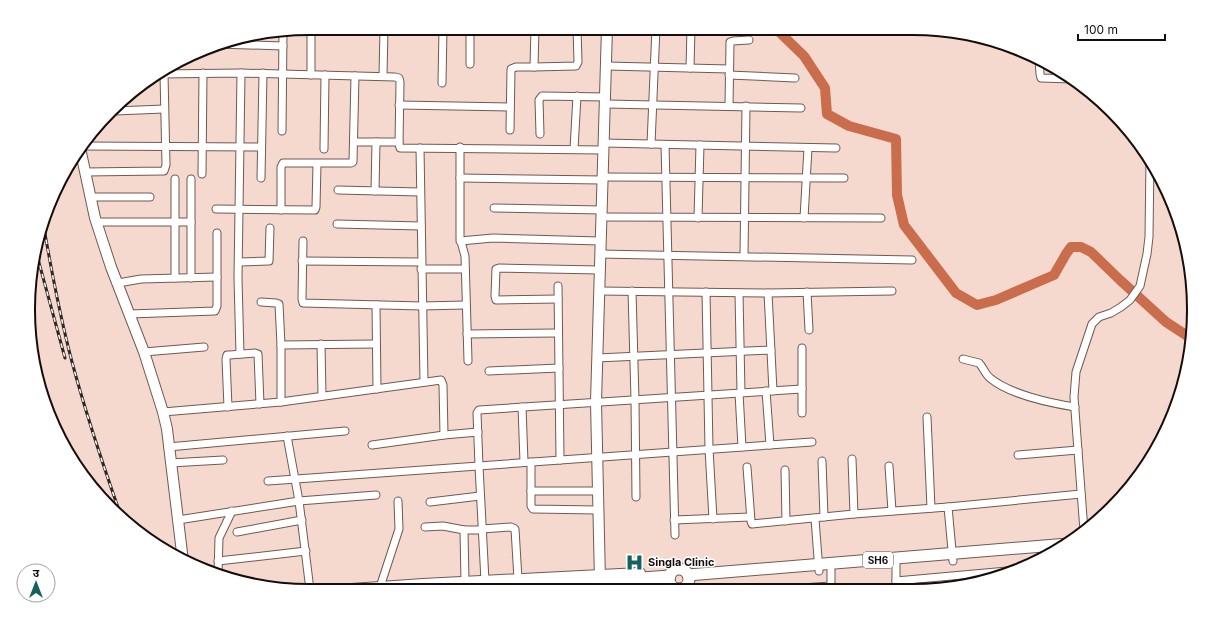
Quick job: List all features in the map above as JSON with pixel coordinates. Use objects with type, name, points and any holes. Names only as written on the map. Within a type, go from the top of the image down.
[{"type":"main road","name":"SH6","points":[[675,582],[680,569],[684,570],[688,578],[823,569],[1052,546]]},
{"type":"main road","name":"SH6","points":[[952,557],[1038,554]]},
{"type":"main road","points":[[687,584],[688,578]]},
{"type":"main road","name":"SH6","points":[[600,584],[675,582]]},
{"type":"main road","name":"SH6","points":[[662,584],[675,582]]},
{"type":"street","points":[[311,35],[311,74]]},
{"type":"street","points":[[384,35],[384,76]]},
{"type":"street","points":[[442,83],[443,35]]},
{"type":"street","points":[[470,35],[470,64]]},
{"type":"street","points":[[534,67],[535,35]]},
{"type":"street","points":[[510,130],[511,69],[516,66],[576,66],[578,62],[577,35]]},
{"type":"street","points":[[451,584],[518,579],[600,584],[596,402],[607,35]]},
{"type":"street","points":[[651,144],[656,35]]},
{"type":"street","points":[[690,68],[691,35]]},
{"type":"street","points":[[282,130],[283,36]]},
{"type":"street","points":[[729,106],[730,42],[733,40],[749,40]]},
{"type":"street","points":[[236,45],[283,46]]},
{"type":"street","points":[[607,66],[690,68],[795,78]]},
{"type":"street","points":[[1040,66],[1041,78],[1061,79]]},
{"type":"street","points":[[202,174],[204,73]]},
{"type":"street","points":[[240,354],[239,209],[241,73]]},
{"type":"street","points":[[261,178],[263,73]]},
{"type":"street","points":[[168,75],[263,73],[395,76],[399,78],[400,148],[574,149],[651,144],[836,148]]},
{"type":"street","points":[[324,149],[325,75]]},
{"type":"street","points":[[280,210],[281,165],[285,163],[352,163],[354,160],[355,76]]},
{"type":"street","points":[[85,172],[164,171],[166,165],[161,78]]},
{"type":"street","points":[[540,134],[540,97],[544,95],[577,96],[653,104],[801,108]]},
{"type":"street","points":[[574,149],[577,96]]},
{"type":"street","points":[[400,105],[510,107]]},
{"type":"street","points":[[744,256],[744,146],[746,106]]},
{"type":"street","points":[[120,111],[164,109]]},
{"type":"street","points":[[354,142],[399,142]]},
{"type":"street","points":[[375,191],[376,142]]},
{"type":"street","points":[[665,145],[675,535]]},
{"type":"street","points":[[698,218],[700,146]]},
{"type":"street","points":[[88,147],[262,147]]},
{"type":"street","points":[[420,148],[424,382]]},
{"type":"street","points":[[460,148],[460,241],[464,251],[468,361]]},
{"type":"street","points":[[804,218],[808,148]]},
{"type":"street","points":[[82,155],[97,222],[144,352],[163,412],[182,553]]},
{"type":"street","points":[[216,209],[316,209],[317,164]]},
{"type":"street","points":[[1083,524],[1074,390],[1076,372],[1092,324],[1099,317],[1111,313],[1130,300],[1138,290],[1149,237],[1150,172]]},
{"type":"street","points":[[460,178],[844,178]]},
{"type":"street","points":[[174,179],[175,278]]},
{"type":"street","points":[[191,179],[191,278]]},
{"type":"street","points":[[338,190],[420,192]]},
{"type":"street","points":[[91,196],[150,197]]},
{"type":"street","points":[[494,208],[698,218],[881,218]]},
{"type":"street","points":[[97,222],[191,222]]},
{"type":"street","points":[[337,224],[421,226]]},
{"type":"street","points":[[239,262],[269,261],[270,228]]},
{"type":"street","points":[[130,314],[215,311],[217,306],[217,232]]},
{"type":"street","points":[[460,241],[493,238],[600,241]]},
{"type":"street","points":[[303,241],[302,299],[304,302],[422,306],[465,305]]},
{"type":"street","points":[[600,254],[668,254],[912,260]]},
{"type":"street","points":[[302,261],[465,269]]},
{"type":"street","points":[[558,299],[496,300],[496,269],[599,270]]},
{"type":"street","points":[[118,283],[141,279],[217,277]]},
{"type":"street","points":[[558,286],[560,460]]},
{"type":"street","points":[[599,291],[768,293],[892,291]]},
{"type":"street","points":[[632,291],[636,497]]},
{"type":"street","points":[[706,292],[709,449],[713,518]]},
{"type":"street","points":[[739,292],[742,447]]},
{"type":"street","points":[[807,292],[809,330]]},
{"type":"street","points":[[768,293],[771,350],[770,445]]},
{"type":"street","points":[[261,302],[279,304],[281,402]]},
{"type":"street","points":[[376,305],[377,389]]},
{"type":"street","points":[[467,334],[558,333]]},
{"type":"street","points":[[321,344],[322,396]]},
{"type":"street","points":[[281,345],[376,344]]},
{"type":"street","points":[[144,352],[204,347]]},
{"type":"street","points":[[802,348],[802,413]]},
{"type":"street","points":[[597,358],[771,350]]},
{"type":"street","points":[[228,407],[226,357],[230,354],[258,354],[260,404]]},
{"type":"street","points":[[963,359],[979,363],[990,378],[1004,386],[1035,398],[1075,407]]},
{"type":"street","points":[[489,371],[559,368]]},
{"type":"street","points":[[163,412],[281,402],[438,380],[442,382],[444,435]]},
{"type":"street","points":[[485,581],[477,413],[479,410],[802,389]]},
{"type":"street","points":[[522,407],[532,508],[534,510],[598,510]]},
{"type":"street","points":[[927,417],[931,508]]},
{"type":"street","points":[[168,447],[345,431]]},
{"type":"street","points":[[372,445],[478,432]]},
{"type":"street","points":[[287,436],[302,520],[309,584]]},
{"type":"street","points":[[268,481],[812,442]]},
{"type":"street","points":[[1018,455],[1078,450]]},
{"type":"street","points":[[852,459],[854,514]]},
{"type":"street","points":[[170,463],[223,460]]},
{"type":"street","points":[[822,461],[824,517]]},
{"type":"street","points":[[889,466],[892,511]]},
{"type":"street","points":[[747,467],[750,518],[751,523],[754,525],[854,514],[948,507],[1081,494]]},
{"type":"street","points":[[785,470],[786,521]]},
{"type":"street","points":[[531,491],[598,491]]},
{"type":"street","points":[[178,520],[299,501],[376,495]]},
{"type":"street","points":[[430,502],[480,496]]},
{"type":"street","points":[[381,584],[399,529],[398,501]]},
{"type":"street","points":[[948,507],[952,557]]},
{"type":"street","points":[[218,568],[218,543],[220,534],[232,511]]},
{"type":"street","points":[[674,520],[750,518]]},
{"type":"street","points":[[815,518],[823,569],[830,584]]},
{"type":"street","points":[[237,532],[302,520]]},
{"type":"street","points":[[425,527],[443,526],[464,530],[511,527],[515,529],[518,579]]},
{"type":"street","points":[[464,530],[465,582]]},
{"type":"street","points":[[218,561],[306,551]]},
{"type":"street","points":[[896,562],[896,584]]},
{"type":"street","points":[[904,584],[987,574]]},
{"type":"waterway","points":[[782,35],[804,56],[825,88],[827,114],[849,126],[896,139],[897,195],[904,225],[956,293],[977,305],[996,300],[1054,275],[1071,247],[1081,247],[1091,252],[1166,322],[1186,335]]},
{"type":"railway","points":[[45,234],[56,292],[72,362],[95,439],[118,506]]},
{"type":"railway","points":[[39,262],[65,358]]},
{"type":"place","name":"Singla Clinic","points":[[635,562]]}]
